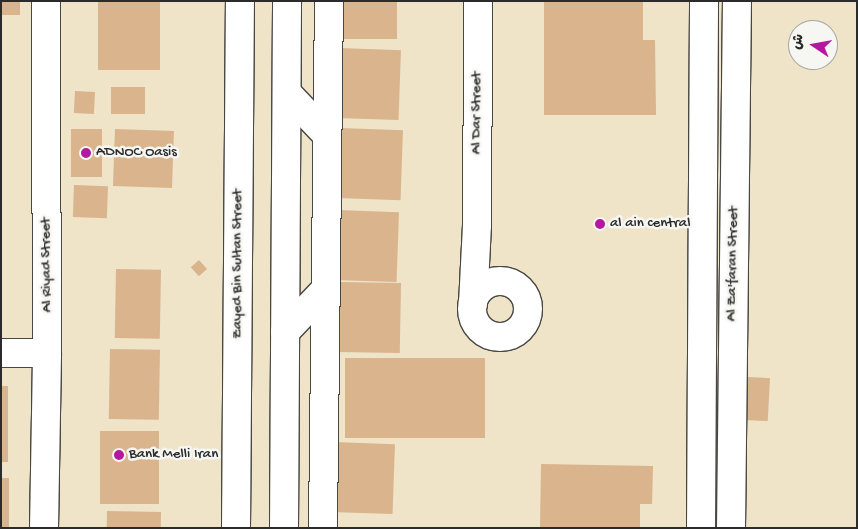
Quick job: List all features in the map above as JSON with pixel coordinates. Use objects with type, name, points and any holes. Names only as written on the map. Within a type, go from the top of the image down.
[{"type":"main road","name":"Al Riyad Street","points":[[44,528],[47,353],[46,1]]},
{"type":"main road","name":"Zayed Bin Sultan Street","points":[[236,528],[240,1]]},
{"type":"main road","points":[[284,528],[287,1]]},
{"type":"main road","points":[[323,528],[329,1]]},
{"type":"main road","name":"Al Dar Street","points":[[472,304],[477,225],[478,1]]},
{"type":"main road","name":"Al Za'faran Street","points":[[701,528],[704,1]]},
{"type":"main road","name":"Al Za'faran Street","points":[[731,528],[738,1]]},
{"type":"main road","points":[[287,94],[327,135]]},
{"type":"main road","name":"Al Dar Street","points":[[477,225],[489,255],[506,282]]},
{"type":"main road","points":[[506,282],[522,292],[526,300],[527,317],[517,331],[501,337],[485,333],[474,321],[472,304],[476,296],[488,284],[506,282]]},
{"type":"main road","points":[[285,332],[326,288]]},
{"type":"main road","points":[[1,353],[47,353]]},
{"type":"building","points":[[1,1],[20,1],[20,15],[1,15]]},
{"type":"building","points":[[98,1],[160,1],[160,70],[98,70]]},
{"type":"building","points":[[335,1],[397,1],[397,39],[335,39]]},
{"type":"building","points":[[544,1],[643,1],[643,40],[655,40],[656,115],[544,115]]},
{"type":"building","points":[[339,48],[401,50],[399,120],[337,118]]},
{"type":"building","points":[[111,87],[145,87],[145,114],[111,114]]},
{"type":"building","points":[[75,91],[95,92],[94,114],[74,113]]},
{"type":"building","points":[[340,128],[403,130],[401,200],[338,198]]},
{"type":"building","name":"ADNOC Oasis","points":[[71,129],[102,129],[102,177],[71,177]]},
{"type":"building","points":[[115,129],[174,131],[172,188],[113,186]]},
{"type":"building","points":[[74,185],[108,186],[107,218],[73,217]]},
{"type":"building","points":[[337,210],[399,212],[397,282],[335,280]]},
{"type":"building","points":[[199,260],[207,269],[199,276],[191,267]]},
{"type":"building","points":[[116,269],[161,270],[160,339],[115,338]]},
{"type":"building","points":[[339,282],[401,283],[400,353],[338,352]]},
{"type":"building","points":[[110,349],[160,350],[159,420],[109,419]]},
{"type":"building","points":[[345,358],[485,358],[485,438],[345,438]]},
{"type":"building","points":[[748,377],[770,378],[768,421],[746,420]]},
{"type":"building","points":[[1,386],[8,386],[8,462],[1,462]]},
{"type":"building","points":[[100,431],[159,431],[159,504],[100,504]]},
{"type":"building","points":[[333,442],[395,444],[393,514],[331,512]]},
{"type":"building","points":[[541,464],[653,466],[652,504],[640,504],[640,528],[540,528]]},
{"type":"building","points":[[1,478],[9,478],[9,528],[1,528]]},
{"type":"building","points":[[107,511],[161,512],[161,528],[107,528]]},
{"type":"place","name":"ADNOC Oasis","points":[[86,153]]},
{"type":"place","name":"al ain central","points":[[600,224]]},
{"type":"place","name":"Bank Melli Iran","points":[[119,455]]}]
